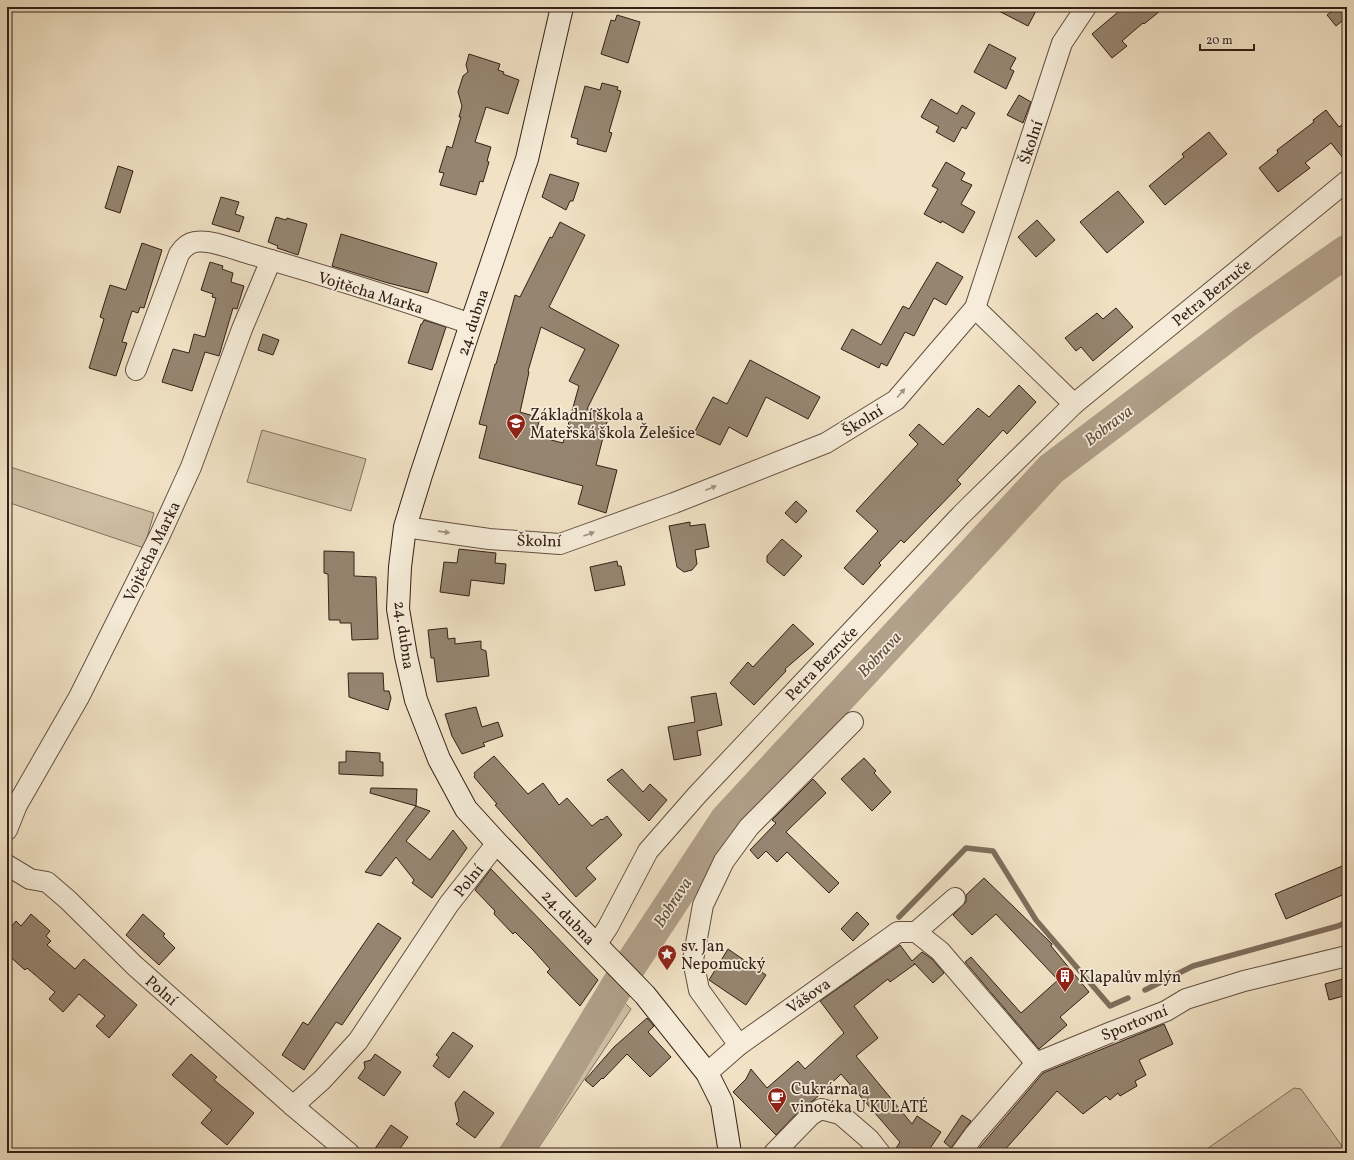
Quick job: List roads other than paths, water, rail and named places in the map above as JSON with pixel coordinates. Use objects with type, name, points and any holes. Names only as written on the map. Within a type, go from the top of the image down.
[{"type":"main road","name":"24. dubna","points":[[562,7],[527,159],[471,324],[405,527],[400,568],[398,610],[416,700],[439,759],[466,809],[497,843],[645,995],[707,1072],[722,1103],[730,1153]]},
{"type":"street","name":"Školní","points":[[405,527],[489,539],[560,544],[681,500],[826,443],[896,400],[975,308],[1062,43],[1086,7]]},
{"type":"street","name":"Petra Bezruče","points":[[596,945],[608,927],[648,851],[697,795],[961,515],[1074,404],[1347,181]]},
{"type":"street","name":"Vojtěcha Marka","points":[[136,370],[179,254],[184,247],[195,242],[210,242],[271,260],[471,324]]},
{"type":"street","name":"Vojtěcha Marka","points":[[7,830],[17,805],[79,697],[159,537],[191,467],[242,329],[271,260]]},
{"type":"street","points":[[975,308],[1074,404]]},
{"type":"street","points":[[739,1045],[699,990],[693,960],[703,905],[724,861],[749,827],[853,722]]},
{"type":"street","name":"Polní","points":[[293,1106],[322,1080],[358,1041],[449,904],[497,843]]},
{"type":"street","points":[[7,865],[30,879]]},
{"type":"street","points":[[7,884],[30,879]]},
{"type":"street","name":"Polní","points":[[30,879],[47,882],[68,900],[135,966],[293,1106],[349,1153]]},
{"type":"street","points":[[955,898],[916,932],[940,951],[1036,1063]]},
{"type":"street","name":"Vášova","points":[[707,1072],[739,1045],[898,932],[916,932]]},
{"type":"street","name":"Sportovní","points":[[961,1153],[974,1135],[1036,1063],[1166,1011],[1186,998],[1244,981],[1347,956]]},
{"type":"street","points":[[774,1153],[811,1115],[820,1109],[840,1114],[869,1139],[880,1153]]},
{"type":"waterway","name":"Bobrava","points":[[516,1153],[622,978],[726,820],[1051,469],[1244,323],[1347,251]]},
{"type":"waterway","points":[[899,917],[966,848],[993,851],[1036,920],[1110,1006],[1128,998]]},
{"type":"waterway","points":[[1145,990],[1193,966],[1338,926],[1347,922]]},
{"type":"place","name":"Základní škola a Mateřská škola Želešice","points":[[516,440]]},
{"type":"place","name":"sv. Jan Nepomucký","points":[[667,971]]},
{"type":"place","name":"Klapalův mlýn","points":[[1065,993]]},
{"type":"place","name":"Cukrárna a vinotéka U KULATÉ","points":[[777,1114]]}]
